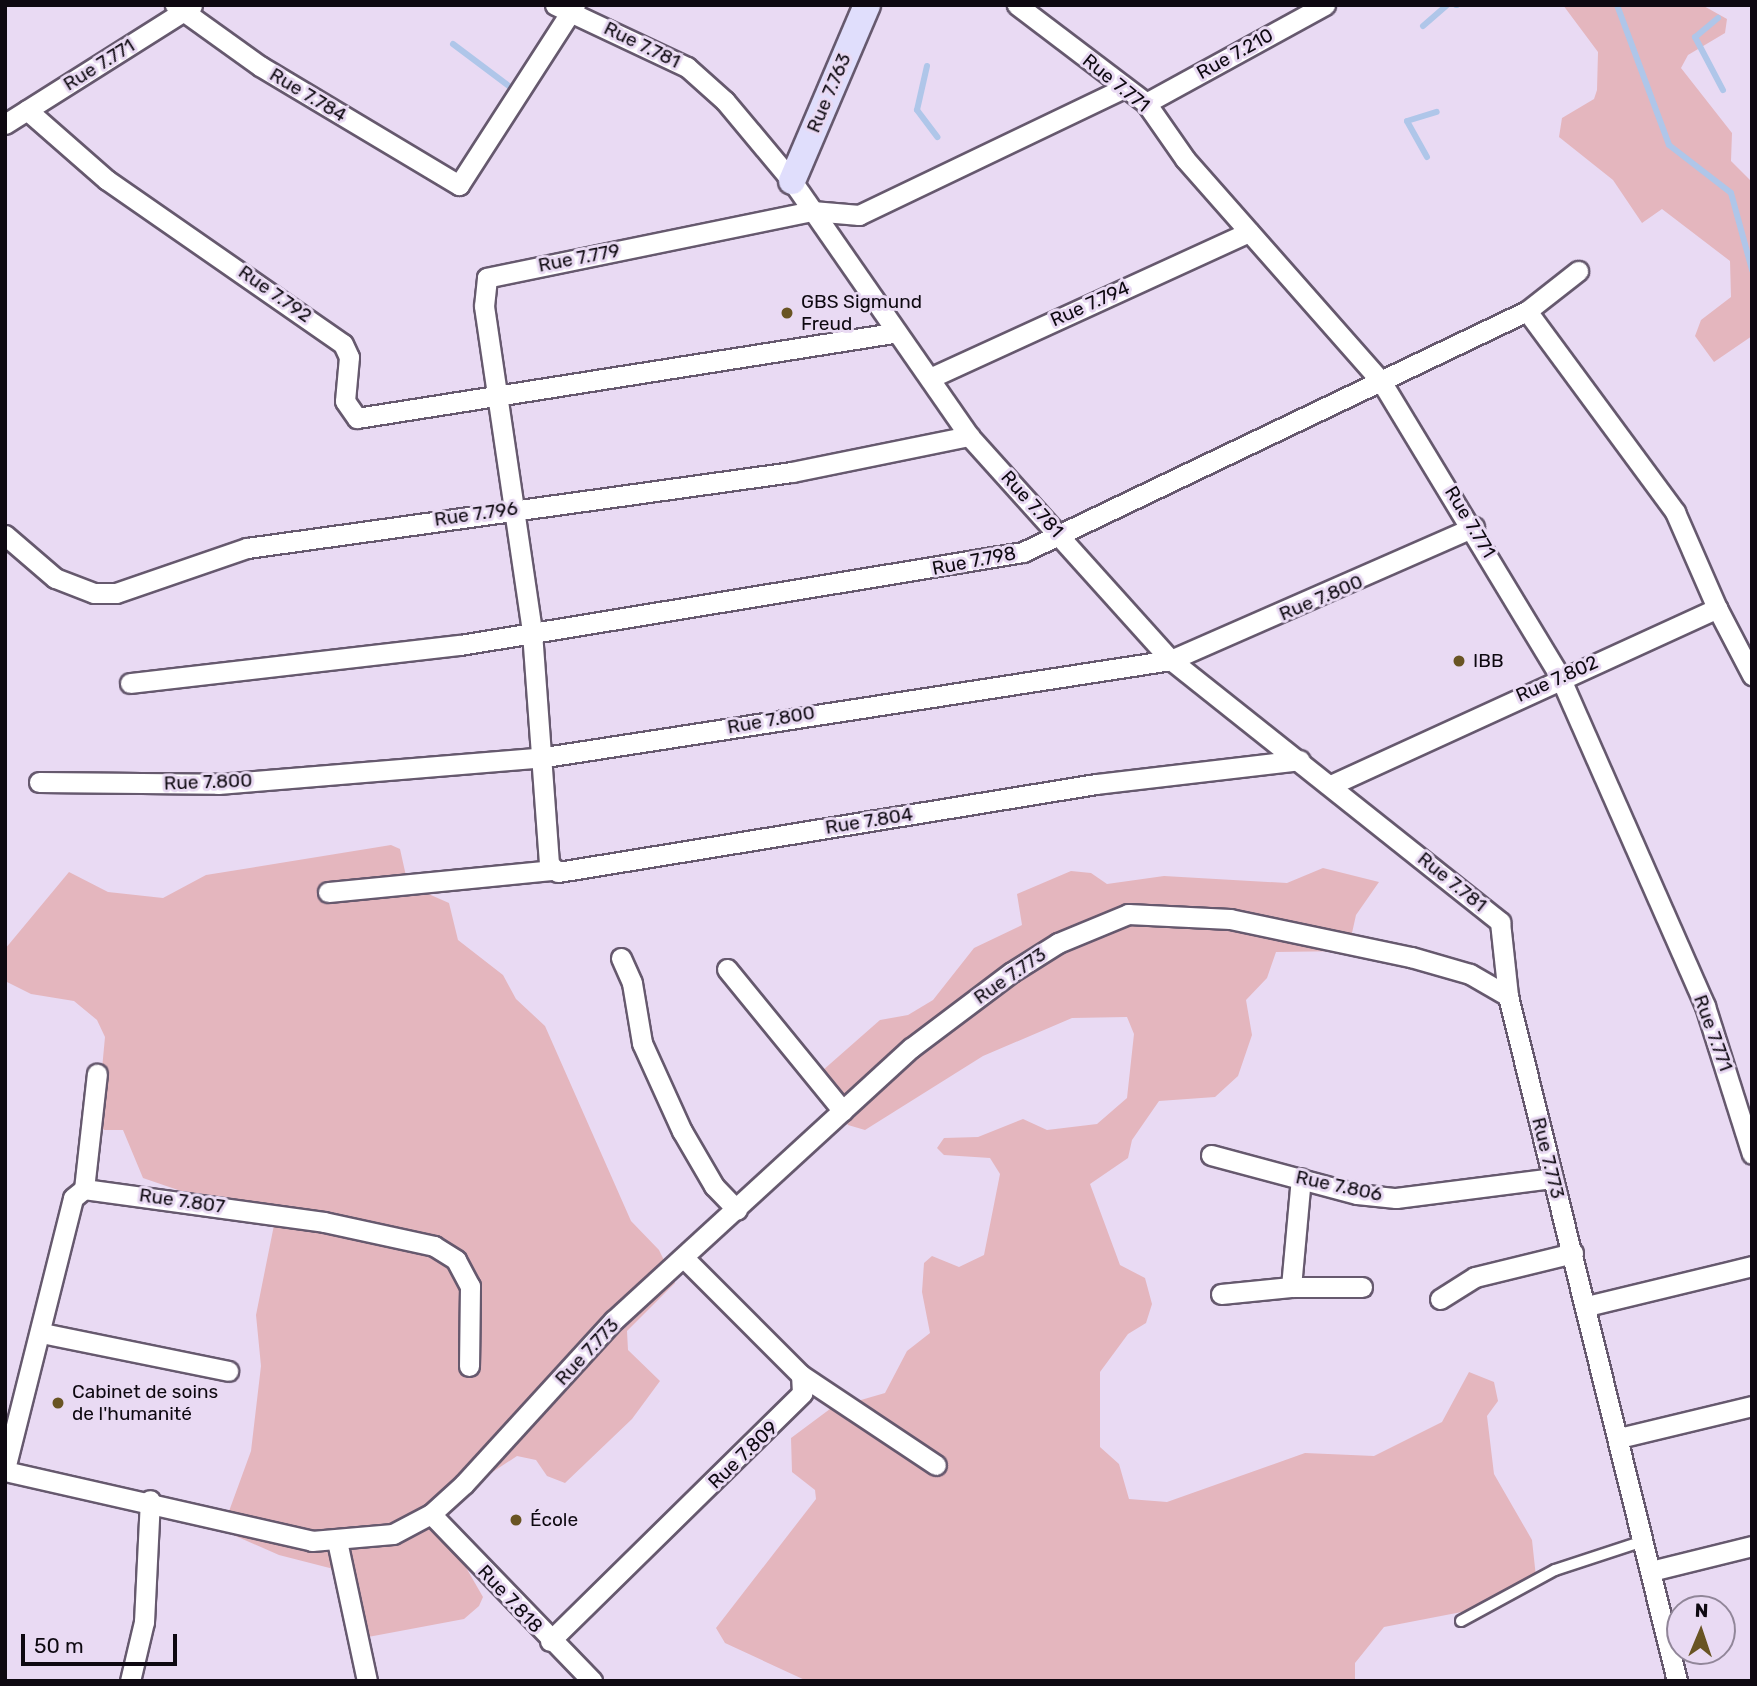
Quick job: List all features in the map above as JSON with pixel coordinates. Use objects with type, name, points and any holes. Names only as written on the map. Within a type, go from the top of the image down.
[{"type":"street","name":"Rue 7.763","points":[[792,181],[867,5]]},
{"type":"street","name":"Rue 7.771","points":[[1017,5],[1146,103],[1250,232],[1381,381],[1474,527],[1560,677],[1705,1006],[1748,1122],[1752,1154]]},
{"type":"street","name":"Rue 7.210","points":[[1146,103],[1325,5]]},
{"type":"street","name":"Rue 7.771","points":[[5,124],[184,8]]},
{"type":"street","name":"Rue 7.784","points":[[184,8],[459,185],[567,8]]},
{"type":"street","name":"Rue 7.781","points":[[567,8],[687,67],[792,181],[893,333],[930,377],[969,436],[1171,660],[1300,760],[1500,922],[1508,996]]},
{"type":"street","name":"Rue 7.779","points":[[545,757],[518,508],[484,306],[487,278],[812,211],[859,215],[1124,88]]},
{"type":"street","name":"Rue 7.792","points":[[27,110],[107,180],[343,344],[349,357],[345,401],[357,418],[499,396]]},
{"type":"street","name":"Rue 7.794","points":[[930,377],[1250,232]]},
{"type":"street","name":"Rue 7.798","points":[[130,683],[532,632],[965,565],[1061,537],[1527,311],[1578,271]]},
{"type":"street","points":[[1527,311],[1675,512],[1717,608],[1752,675]]},
{"type":"street","points":[[499,396],[893,333]]},
{"type":"street","name":"Rue 7.796","points":[[5,536],[55,578],[94,593],[116,593],[247,548],[518,508],[792,472],[969,436]]},
{"type":"street","name":"Rue 7.800","points":[[39,782],[218,784],[545,757],[1171,660],[1474,527]]},
{"type":"street","name":"Rue 7.802","points":[[1331,785],[1560,677],[1717,608]]},
{"type":"street","points":[[545,757],[552,870]]},
{"type":"street","name":"Rue 7.804","points":[[328,892],[552,870],[1096,784],[1300,760]]},
{"type":"street","name":"Rue 7.773","points":[[5,1470],[150,1500],[312,1541],[337,1541],[393,1534],[431,1514],[614,1320],[685,1259],[911,1048],[1012,972],[1058,943],[1128,915],[1230,919],[1398,954],[1470,974],[1508,996],[1552,1178],[1587,1306],[1677,1681]]},
{"type":"street","points":[[621,958],[632,983],[642,1043],[682,1131],[714,1186],[737,1210]]},
{"type":"street","points":[[727,969],[843,1111]]},
{"type":"street","points":[[5,1470],[42,1333],[73,1198],[83,1189],[97,1074]]},
{"type":"street","name":"Rue 7.806","points":[[1211,1154],[1301,1178],[1396,1198],[1552,1178]]},
{"type":"street","points":[[1291,1287],[1301,1178]]},
{"type":"street","name":"Rue 7.807","points":[[83,1189],[324,1222],[434,1246],[456,1260],[470,1286],[469,1366]]},
{"type":"street","points":[[1440,1299],[1475,1277],[1573,1254]]},
{"type":"street","points":[[685,1259],[801,1375],[936,1465]]},
{"type":"street","points":[[1587,1306],[1752,1266]]},
{"type":"street","points":[[1221,1294],[1291,1287],[1362,1287]]},
{"type":"street","points":[[42,1333],[228,1371]]},
{"type":"street","name":"Rue 7.809","points":[[550,1641],[794,1406],[801,1375]]},
{"type":"street","points":[[1619,1438],[1752,1406]]},
{"type":"street","points":[[130,1681],[144,1622],[150,1500]]},
{"type":"street","name":"Rue 7.818","points":[[431,1514],[550,1641],[592,1681]]},
{"type":"street","points":[[337,1541],[367,1681]]},
{"type":"street","points":[[1651,1571],[1752,1546]]},
{"type":"lane","points":[[1461,1622],[1555,1570],[1643,1541]]},
{"type":"shaded area","points":[[1563,5],[1702,5],[1727,19],[1725,33],[1688,55],[1681,68],[1732,133],[1731,161],[1752,182],[1752,336],[1714,362],[1695,336],[1701,320],[1731,297],[1730,261],[1662,209],[1642,223],[1613,180],[1559,137],[1562,118],[1594,99],[1597,90],[1598,52]]},
{"type":"shaded area","points":[[391,845],[400,849],[408,885],[449,903],[458,940],[503,975],[516,999],[545,1026],[631,1221],[659,1250],[675,1283],[627,1331],[628,1350],[660,1381],[632,1419],[565,1483],[547,1476],[536,1460],[517,1456],[485,1477],[445,1519],[439,1536],[464,1564],[483,1597],[479,1606],[464,1619],[368,1637],[361,1630],[353,1574],[279,1555],[229,1533],[228,1514],[251,1451],[261,1366],[256,1315],[277,1210],[207,1200],[143,1178],[123,1130],[104,1130],[97,1122],[105,1037],[97,1020],[74,1001],[31,994],[5,981],[5,949],[69,872],[108,892],[163,898],[206,875]]},
{"type":"shaded area","points":[[1323,868],[1379,882],[1356,915],[1348,951],[1276,952],[1267,978],[1246,1000],[1252,1035],[1238,1076],[1215,1097],[1159,1101],[1132,1140],[1128,1158],[1090,1184],[1120,1265],[1145,1278],[1152,1304],[1146,1323],[1128,1334],[1100,1372],[1100,1447],[1119,1464],[1129,1499],[1167,1502],[1305,1453],[1374,1456],[1442,1422],[1469,1372],[1494,1382],[1498,1401],[1487,1416],[1494,1474],[1532,1540],[1536,1577],[1503,1604],[1384,1627],[1355,1663],[1355,1681],[807,1681],[725,1643],[716,1628],[816,1499],[815,1490],[792,1472],[791,1438],[830,1409],[885,1393],[907,1351],[930,1333],[922,1292],[924,1263],[932,1256],[959,1267],[984,1255],[1000,1174],[990,1158],[944,1155],[937,1148],[944,1138],[978,1137],[1023,1119],[1047,1130],[1097,1124],[1127,1098],[1134,1034],[1127,1017],[1072,1018],[983,1056],[865,1130],[848,1125],[817,1079],[822,1071],[880,1020],[908,1015],[933,1000],[974,948],[1022,925],[1017,894],[1071,871],[1091,873],[1107,884],[1164,876],[1287,883]]},
{"type":"waterway","points":[[1423,26],[1447,5]]},
{"type":"waterway","points":[[1617,5],[1669,145],[1731,193],[1752,270]]},
{"type":"waterway","points":[[1718,18],[1695,37],[1723,90]]},
{"type":"waterway","points":[[453,44],[509,86]]},
{"type":"waterway","points":[[927,66],[917,110],[937,137]]},
{"type":"waterway","points":[[1427,157],[1407,121],[1437,112]]},
{"type":"place","name":"GBS Sigmund Freud","points":[[787,313]]},
{"type":"place","name":"IBB","points":[[1459,661]]},
{"type":"place","name":"Cabinet de soins de l'humanité","points":[[58,1403]]},
{"type":"place","name":"École","points":[[516,1520]]}]
